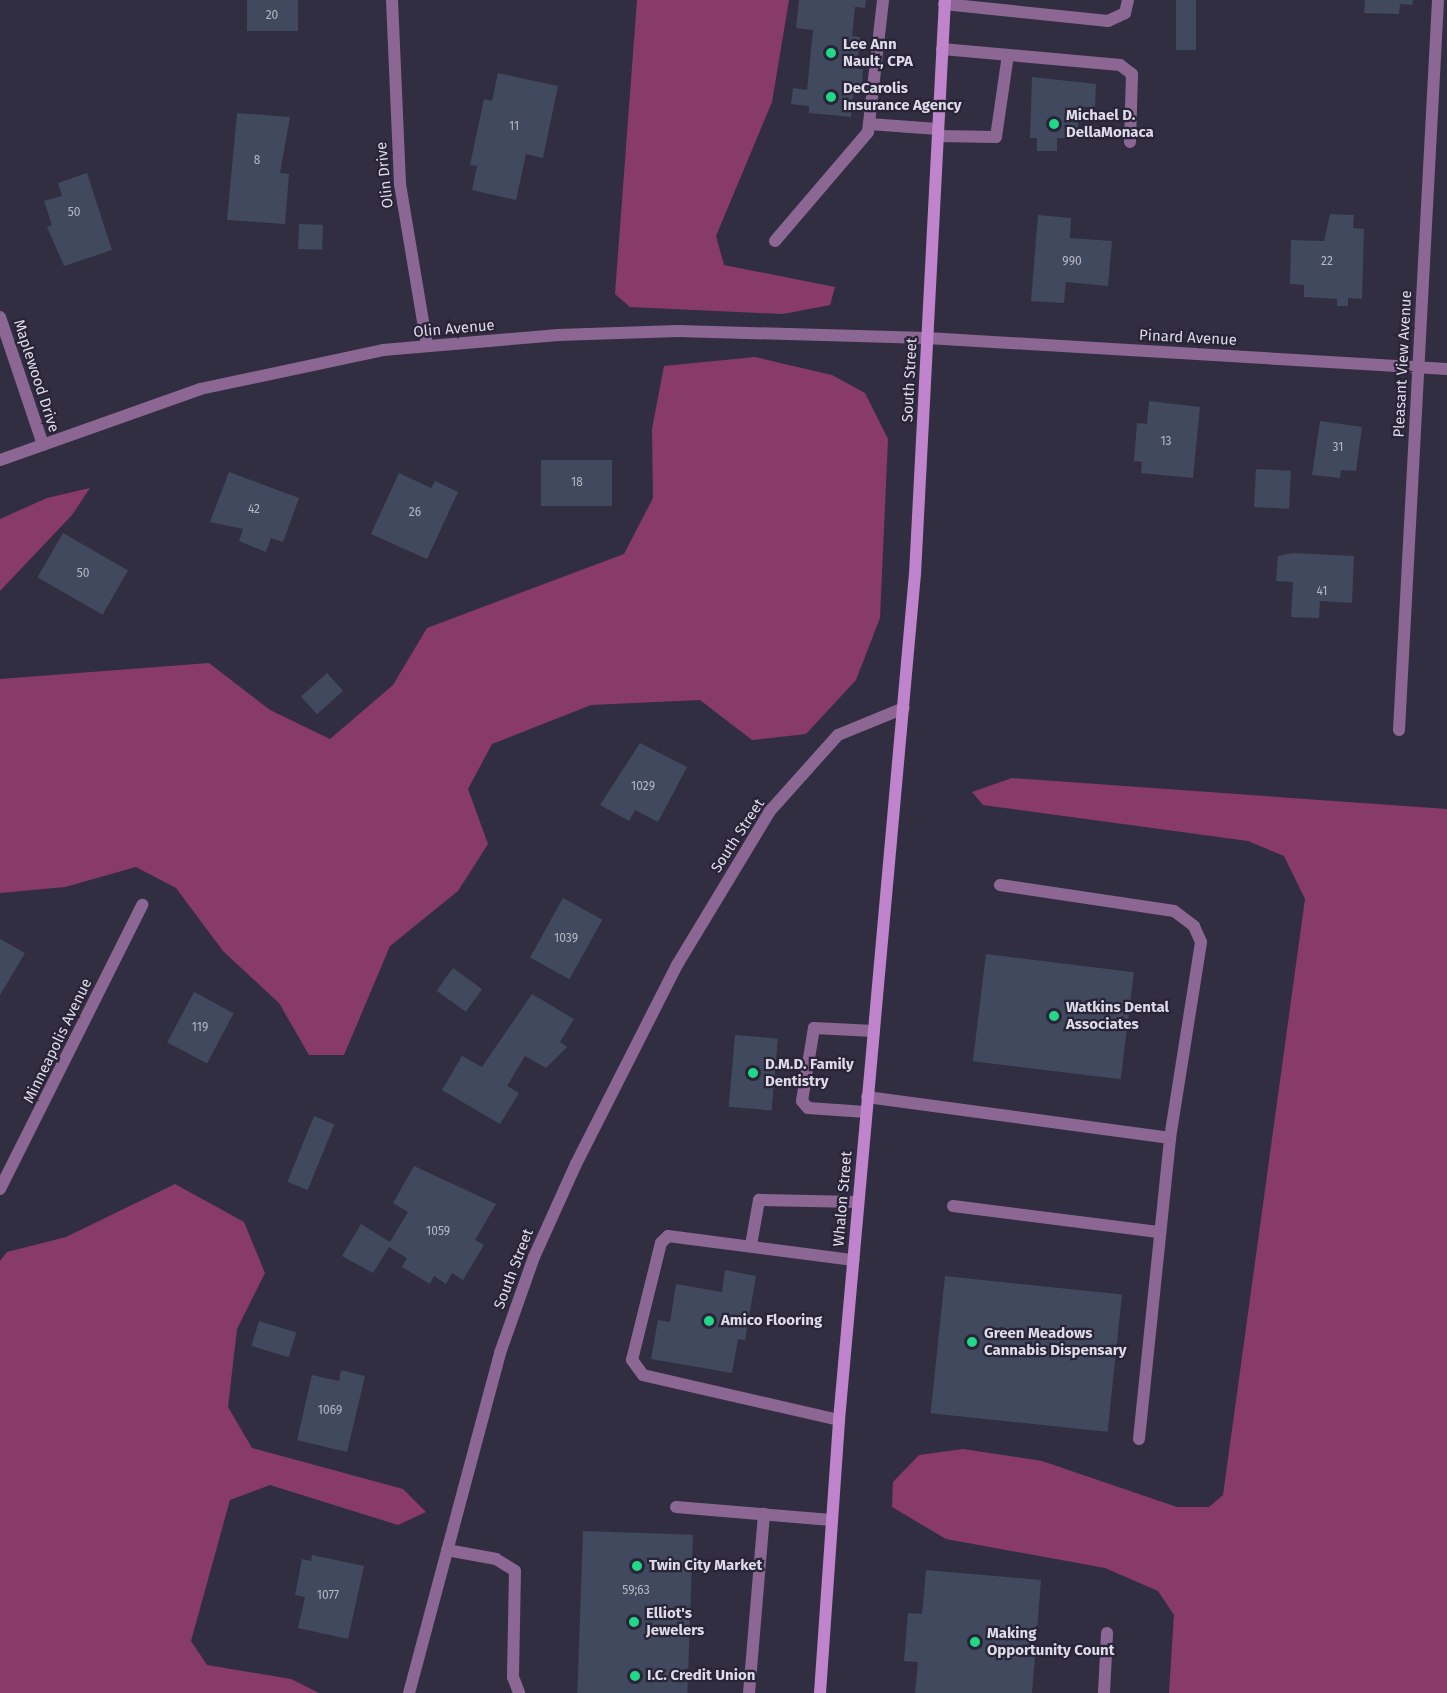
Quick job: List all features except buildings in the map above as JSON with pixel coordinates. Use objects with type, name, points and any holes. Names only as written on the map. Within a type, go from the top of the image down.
[{"type":"main road","name":"South Street","points":[[904,708],[945,2]]},
{"type":"main road","name":"Whalon Street","points":[[820,1693],[839,1420],[904,708]]},
{"type":"street","name":"Olin Drive","points":[[392,0],[400,184],[427,345]]},
{"type":"street","points":[[775,242],[862,141],[869,124],[883,0]]},
{"type":"street","points":[[945,2],[1108,21],[1125,13],[1128,0]]},
{"type":"street","name":"Pleasant View Avenue","points":[[1399,730],[1438,0]]},
{"type":"street","points":[[942,49],[1128,69],[1130,142]]},
{"type":"street","points":[[869,124],[938,133],[996,137],[1008,55]]},
{"type":"street","name":"Maplewood Drive","points":[[0,317],[43,445]]},
{"type":"street","name":"Olin Avenue","points":[[0,460],[200,389],[427,345],[678,331],[927,338]]},
{"type":"street","name":"Pinard Avenue","points":[[927,338],[1447,369]]},
{"type":"street","name":"South Street","points":[[409,1693],[500,1353],[534,1257],[677,965],[757,831],[797,776],[838,735],[904,708]]},
{"type":"street","points":[[1000,885],[1174,911],[1194,926],[1201,942],[1170,1138],[1139,1439]]},
{"type":"street","name":"Minneapolis Avenue","points":[[0,1189],[142,906]]},
{"type":"street","points":[[866,1112],[808,1108],[802,1101],[814,1028],[874,1031]]},
{"type":"street","points":[[867,1096],[1170,1138]]},
{"type":"street","points":[[751,1245],[759,1200],[858,1202]]},
{"type":"street","points":[[953,1206],[1160,1232]]},
{"type":"street","points":[[839,1420],[644,1375],[635,1368],[632,1360],[661,1243],[677,1234],[853,1260]]},
{"type":"street","points":[[676,1507],[831,1520]]},
{"type":"street","points":[[749,1693],[764,1514]]},
{"type":"street","points":[[447,1550],[496,1559],[515,1571],[513,1677],[519,1693]]},
{"type":"street","points":[[1104,1693],[1107,1633]]},
{"type":"shaded area","points":[[637,0],[789,0],[772,102],[716,236],[724,265],[835,287],[830,305],[783,314],[630,307],[615,294]]},
{"type":"shaded area","points":[[755,357],[832,375],[865,393],[888,439],[880,618],[856,680],[806,734],[752,740],[700,700],[591,705],[492,744],[468,789],[488,844],[458,891],[390,946],[344,1055],[309,1055],[279,1003],[223,951],[176,888],[136,867],[65,887],[0,893],[0,679],[209,663],[270,710],[330,739],[393,685],[427,628],[624,554],[653,498],[652,429],[664,366]]},
{"type":"shaded area","points":[[90,488],[72,515],[0,591],[0,519],[47,498]]},
{"type":"shaded area","points":[[1012,778],[1447,809],[1447,1693],[1169,1693],[1174,1615],[1158,1591],[1105,1568],[946,1539],[892,1507],[893,1482],[919,1455],[963,1449],[1042,1461],[1177,1507],[1209,1507],[1223,1495],[1305,899],[1284,856],[1248,841],[983,805],[972,792]]},
{"type":"shaded area","points":[[175,1184],[244,1222],[265,1273],[237,1329],[228,1407],[252,1448],[403,1489],[426,1512],[398,1525],[270,1485],[230,1500],[191,1641],[207,1665],[291,1679],[319,1693],[0,1693],[0,1261],[7,1252],[66,1237]]},
{"type":"place","name":"Lee Ann Nault, CPA","points":[[831,53]]},
{"type":"place","name":"DeCarolis Insurance Agency","points":[[831,97]]},
{"type":"place","name":"Michael D. DellaMonaca","points":[[1054,124]]},
{"type":"place","name":"Watkins Dental Associates","points":[[1054,1016]]},
{"type":"place","name":"D.M.D. Family Dentistry","points":[[753,1073]]},
{"type":"place","name":"Amico Flooring","points":[[709,1321]]},
{"type":"place","name":"Green Meadows Cannabis Dispensary","points":[[972,1342]]},
{"type":"place","name":"Twin City Market","points":[[637,1566]]},
{"type":"place","name":"Elliot's Jewelers","points":[[634,1622]]},
{"type":"place","name":"Making Opportunity Count","points":[[975,1642]]},
{"type":"place","name":"I.C. Credit Union","points":[[635,1676]]}]
